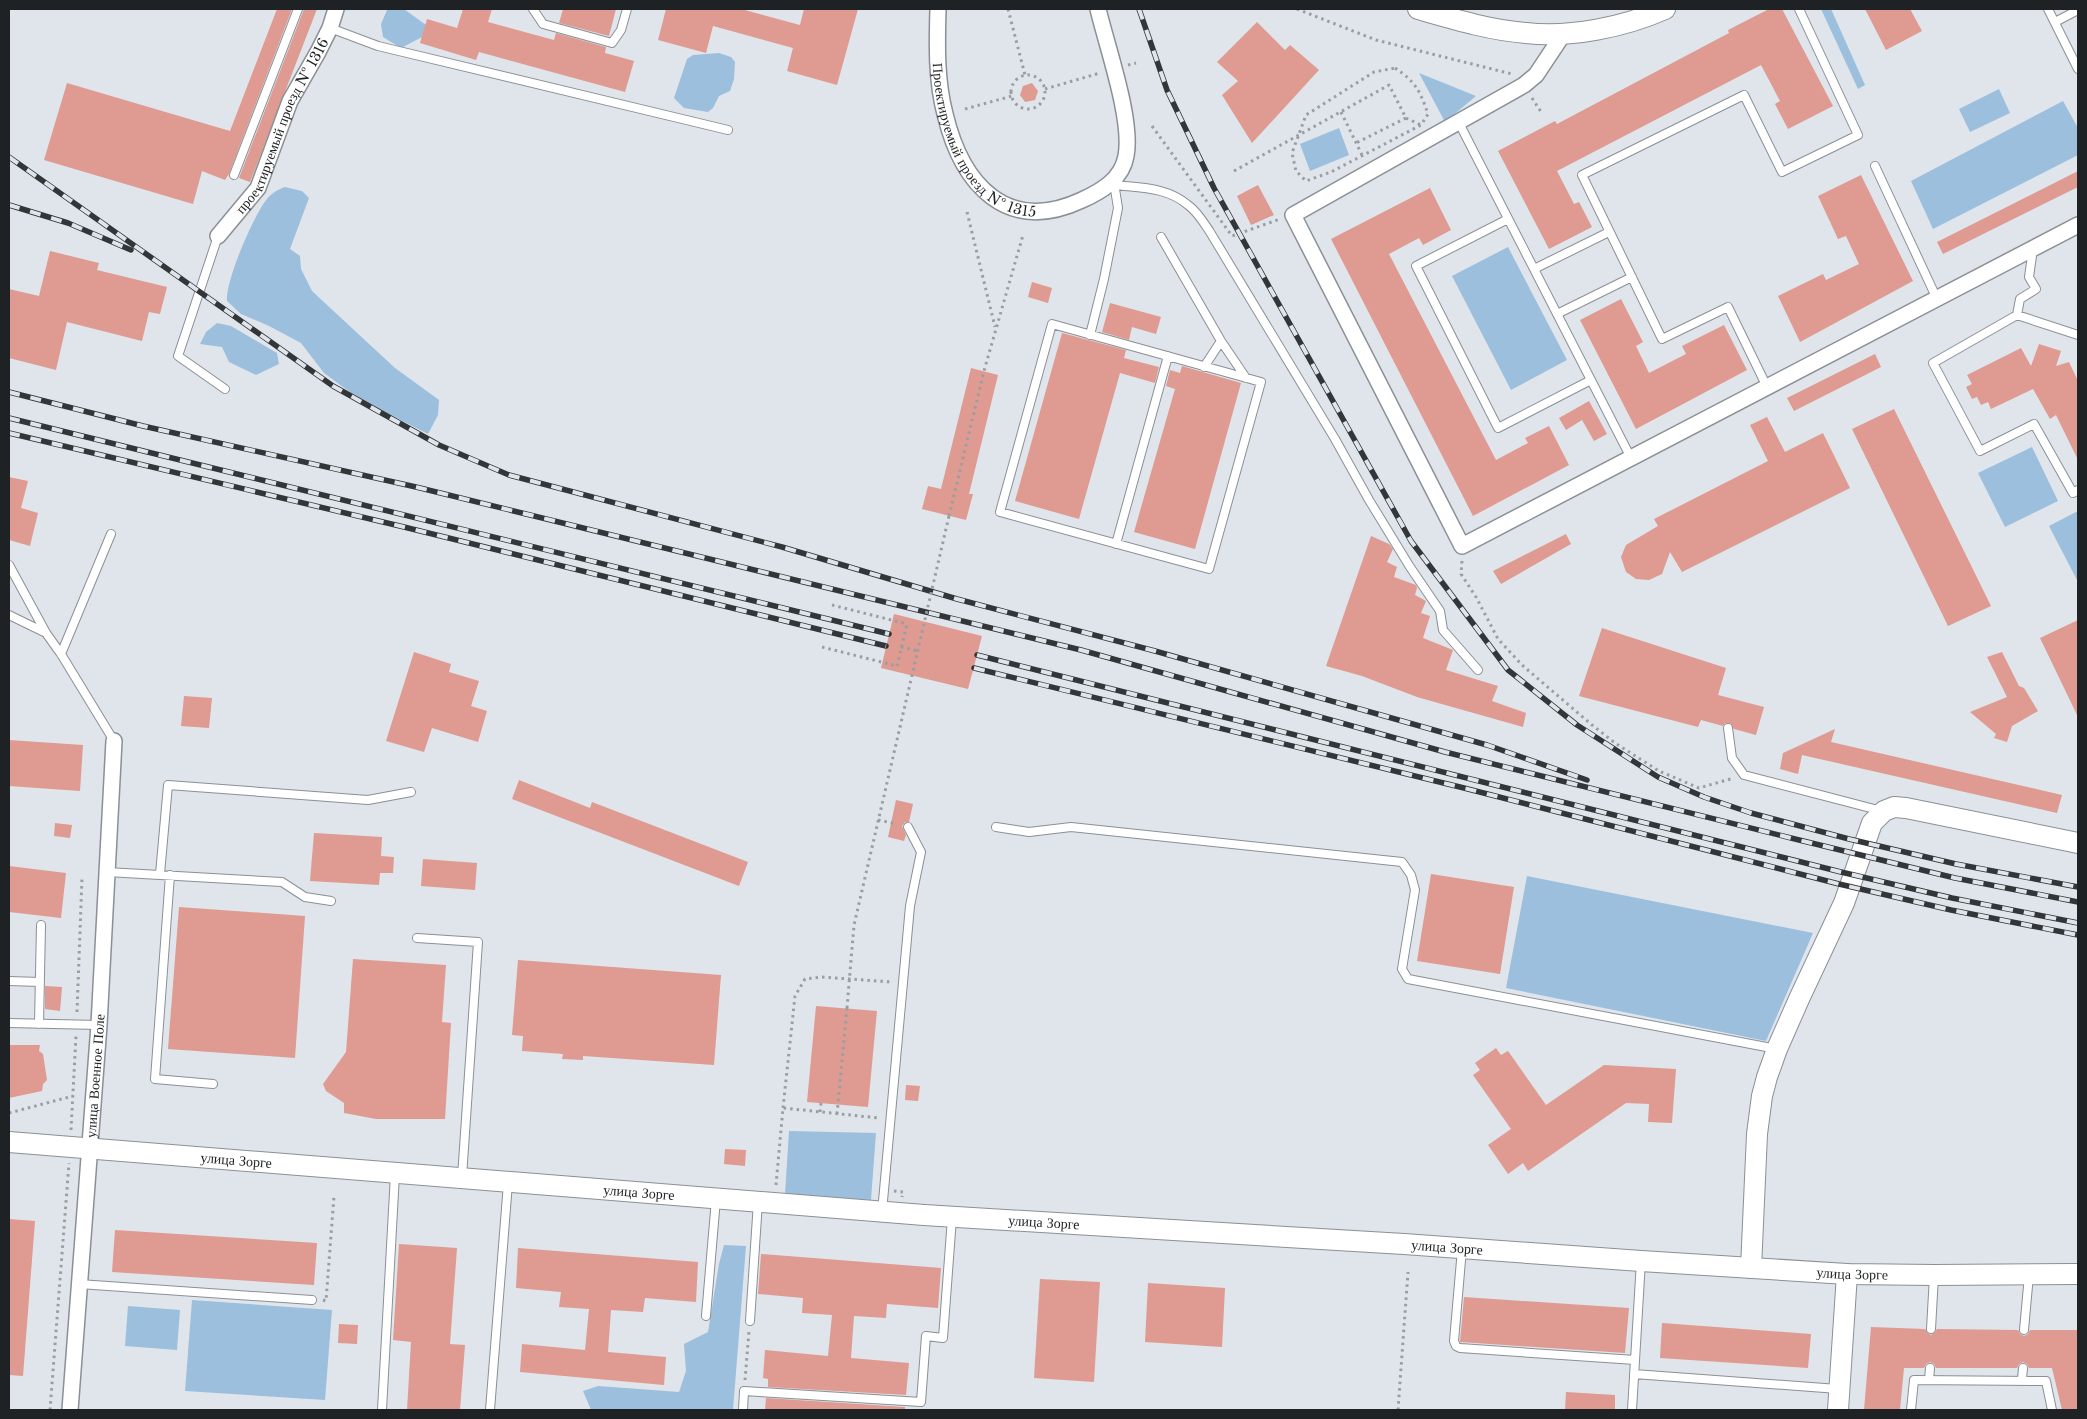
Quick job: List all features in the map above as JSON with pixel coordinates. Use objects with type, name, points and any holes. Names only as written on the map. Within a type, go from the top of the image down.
[{"type":"street","name":"проектируемый проезд № 1316","points":[[218,236],[258,188],[290,101],[330,28],[336,9]]},
{"type":"street","name":"Проектируемый проезд № 1315","points":[[938,9],[937,50],[945,115],[957,149],[972,176],[985,193],[1012,209],[1028,212],[1052,210],[1074,204],[1096,194],[1114,183],[1126,157],[1128,141],[1126,121],[1098,9]]},
{"type":"street","points":[[1418,9],[1441,12],[1485,27],[1527,34],[1564,33],[1602,28],[1665,9]]},
{"type":"street","points":[[1564,33],[1536,74],[1524,85],[1293,215],[1462,546],[2078,225]]},
{"type":"street","name":"улица Военное Поле","points":[[70,1410],[99,1025],[114,741]]},
{"type":"street","points":[[1751,1268],[1757,1134],[1763,1092],[1777,1049],[1844,904],[1872,823],[1884,812],[1894,807],[1906,808],[2078,843]]},
{"type":"street","name":"улица Зорге","points":[[9,1142],[882,1212],[1641,1262],[1848,1274],[2078,1274]]},
{"type":"street","points":[[1838,1410],[1848,1274]]},
{"type":"lane","points":[[234,175],[298,9]]},
{"type":"lane","points":[[533,9],[543,24],[612,43],[621,30],[627,9]]},
{"type":"lane","points":[[1767,387],[1728,307],[1662,339],[1582,176],[1744,95],[1782,172],[1858,135],[1798,9]]},
{"type":"lane","points":[[2048,9],[2078,69]]},
{"type":"lane","points":[[2055,22],[2078,10]]},
{"type":"lane","points":[[330,28],[378,46],[728,130]]},
{"type":"lane","points":[[1459,123],[1631,458]]},
{"type":"lane","points":[[1875,166],[1937,299]]},
{"type":"lane","points":[[1090,335],[1104,279],[1118,208],[1114,183],[1170,193],[1190,205],[1210,232],[1384,525],[1440,611],[1443,630],[1478,670]]},
{"type":"lane","points":[[1508,219],[1416,266],[1498,428],[1591,380]]},
{"type":"lane","points":[[1534,269],[1609,232]]},
{"type":"lane","points":[[218,236],[178,356],[225,389]]},
{"type":"lane","points":[[1161,237],[1221,341],[1246,378]]},
{"type":"lane","points":[[2017,315],[2020,299],[2036,289],[2029,277],[2033,248]]},
{"type":"lane","points":[[1558,314],[1632,277]]},
{"type":"lane","points":[[2078,334],[2017,315],[1933,363],[1980,451],[2034,424],[2073,493],[2078,490]]},
{"type":"lane","points":[[1052,324],[1168,356],[1261,382],[1209,569],[1000,512],[1052,324]]},
{"type":"lane","points":[[1204,367],[1221,341]]},
{"type":"lane","points":[[1116,544],[1168,356]]},
{"type":"lane","points":[[61,654],[112,534]]},
{"type":"lane","points":[[9,565],[46,632],[114,741]]},
{"type":"lane","points":[[9,615],[46,632]]},
{"type":"lane","points":[[1728,728],[1732,758],[1744,776],[1884,812]]},
{"type":"lane","points":[[160,874],[168,785],[368,800],[412,792]]},
{"type":"lane","points":[[882,1212],[910,906],[921,852],[908,827]]},
{"type":"lane","points":[[996,827],[1029,832],[1071,827],[1402,862],[1412,875],[1414,890],[1402,969],[1408,979],[1777,1049]]},
{"type":"lane","points":[[107,872],[282,882],[305,897],[331,901]]},
{"type":"lane","points":[[170,875],[154,1079],[213,1084]]},
{"type":"lane","points":[[38,1024],[41,925]]},
{"type":"lane","points":[[417,938],[478,942],[462,1179]]},
{"type":"lane","points":[[9,981],[40,982]]},
{"type":"lane","points":[[9,1023],[99,1025]]},
{"type":"lane","points":[[382,1410],[395,1174]]},
{"type":"lane","points":[[490,1410],[508,1183]]},
{"type":"lane","points":[[706,1316],[716,1199]]},
{"type":"lane","points":[[750,1321],[758,1202]]},
{"type":"lane","points":[[743,1410],[744,1391],[921,1402],[926,1336],[943,1338],[952,1217]]},
{"type":"lane","points":[[1462,1249],[1454,1341],[1456,1346],[1460,1348],[1635,1360]]},
{"type":"lane","points":[[1632,1410],[1641,1262]]},
{"type":"lane","points":[[2024,1330],[2029,1273]]},
{"type":"lane","points":[[1932,1329],[1934,1275]]},
{"type":"lane","points":[[79,1284],[312,1300]]},
{"type":"lane","points":[[1929,1380],[1930,1368]]},
{"type":"lane","points":[[2022,1368],[2022,1380]]},
{"type":"lane","points":[[1634,1374],[1840,1389]]},
{"type":"lane","points":[[1912,1410],[1914,1380],[2046,1381],[2052,1410]]},
{"type":"lane","points":[[898,1410],[899,1400]]},
{"type":"path","points":[[1008,9],[1025,75]]},
{"type":"path","points":[[1296,9],[1376,40],[1517,75]]},
{"type":"path","points":[[1045,89],[1136,63]]},
{"type":"path","points":[[1395,68],[1410,78],[1418,88],[1428,114],[1421,126],[1331,172],[1306,182],[1296,171],[1292,153],[1297,136],[1306,115],[1374,72],[1395,68]]},
{"type":"path","points":[[1025,75],[1034,76],[1041,80],[1045,89],[1045,97],[1040,105],[1032,109],[1016,104],[1012,96],[1012,87],[1017,79],[1025,75]]},
{"type":"path","points":[[1234,171],[1389,86],[1406,118],[1356,143]]},
{"type":"path","points":[[1530,95],[1541,112]]},
{"type":"path","points":[[965,109],[1012,96]]},
{"type":"path","points":[[1341,112],[1371,171]]},
{"type":"path","points":[[1152,126],[1232,236],[1293,215]]},
{"type":"path","points":[[967,212],[996,328]]},
{"type":"path","points":[[837,1114],[854,925],[949,516],[996,328],[1023,235]]},
{"type":"path","points":[[1462,546],[1461,574],[1476,597],[1498,639],[1522,665],[1592,725],[1659,771],[1699,788],[1744,776]]},
{"type":"path","points":[[822,647],[897,666],[902,647],[907,624],[832,605]]},
{"type":"path","points":[[902,647],[918,651]]},
{"type":"path","points":[[878,820],[908,827]]},
{"type":"path","points":[[775,1191],[795,996],[805,979],[821,977],[903,983]]},
{"type":"path","points":[[9,1113],[73,1096]]},
{"type":"path","points":[[820,1112],[821,1103]]},
{"type":"path","points":[[783,1108],[890,1119]]},
{"type":"path","points":[[312,1300],[326,1301],[334,1196]]},
{"type":"path","points":[[1398,1410],[1408,1272]]},
{"type":"path","points":[[744,1391],[750,1321]]},
{"type":"shaded area","points":[[404,9],[426,25],[426,35],[401,48],[383,37],[381,24],[387,10]]},
{"type":"shaded area","points":[[1821,9],[1831,9],[1865,85],[1858,89]]},
{"type":"shaded area","points":[[719,53],[731,57],[735,62],[734,79],[730,91],[719,96],[713,108],[708,112],[684,108],[674,98],[687,59],[693,55]]},
{"type":"shaded area","points":[[1419,73],[1476,96],[1445,122]]},
{"type":"shaded area","points":[[1999,89],[2010,113],[1970,132],[1959,109]]},
{"type":"shaded area","points":[[2063,101],[2078,128],[2078,155],[1933,229],[1911,181]]},
{"type":"shaded area","points":[[1339,128],[1349,155],[1310,171],[1300,144]]},
{"type":"shaded area","points":[[285,187],[302,191],[309,198],[290,249],[300,256],[301,269],[312,291],[395,368],[439,400],[438,415],[428,434],[358,398],[324,373],[301,343],[241,314],[227,301],[230,280],[240,251],[259,211],[268,198],[276,191]]},
{"type":"shaded area","points":[[1508,247],[1567,360],[1511,390],[1452,276]]},
{"type":"shaded area","points":[[217,323],[231,326],[277,353],[279,364],[256,375],[229,362],[222,347],[200,344],[206,332]]},
{"type":"shaded area","points":[[2032,447],[2058,501],[2005,527],[1978,473]]},
{"type":"shaded area","points":[[2078,511],[2078,582],[2049,526]]},
{"type":"shaded area","points":[[1527,876],[1813,933],[1766,1041],[1506,988]]},
{"type":"shaded area","points":[[789,1131],[876,1133],[871,1200],[785,1194]]},
{"type":"shaded area","points":[[724,1245],[746,1246],[733,1410],[591,1410],[583,1391],[598,1386],[679,1392],[686,1371],[684,1344],[708,1332]]},
{"type":"shaded area","points":[[192,1300],[332,1310],[325,1400],[185,1391]]},
{"type":"shaded area","points":[[128,1306],[180,1310],[177,1350],[125,1346]]},
{"type":"building","points":[[277,9],[292,9],[229,174],[225,180],[202,171],[193,204],[44,160],[67,83],[230,131]]},
{"type":"building","points":[[304,9],[317,9],[250,182],[239,178]]},
{"type":"building","points":[[463,9],[492,9],[488,22],[554,40],[556,33],[606,47],[605,53],[634,61],[625,92],[479,52],[476,60],[420,43],[427,19],[457,28]]},
{"type":"building","points":[[563,9],[616,9],[609,36],[559,23]]},
{"type":"building","points":[[666,9],[741,9],[800,25],[804,9],[858,9],[837,85],[787,71],[793,48],[713,26],[706,53],[658,40]]},
{"type":"building","points":[[1769,9],[1782,9],[1833,106],[1788,129],[1775,104],[1780,101],[1761,65],[1557,171],[1574,204],[1579,202],[1592,227],[1549,249],[1498,151],[1555,121],[1557,124],[1729,33],[1728,30]]},
{"type":"building","points":[[1865,9],[1910,9],[1922,31],[1886,50]]},
{"type":"building","points":[[1257,22],[1285,50],[1290,45],[1319,70],[1252,143],[1222,95],[1238,81],[1217,62]]},
{"type":"building","points":[[1032,83],[1038,91],[1035,100],[1025,102],[1020,95],[1023,86]]},
{"type":"building","points":[[2078,171],[2078,187],[1943,254],[1937,242]]},
{"type":"building","points":[[1861,175],[1913,281],[1800,342],[1778,296],[1823,274],[1826,280],[1859,264],[1846,236],[1838,239],[1818,196]]},
{"type":"building","points":[[1258,185],[1274,215],[1251,225],[1237,196]]},
{"type":"building","points":[[1430,188],[1451,230],[1423,245],[1419,238],[1389,254],[1496,460],[1528,443],[1525,438],[1549,426],[1569,465],[1473,516],[1331,239]]},
{"type":"building","points":[[50,251],[99,263],[97,270],[167,287],[160,314],[149,312],[142,341],[67,322],[56,370],[9,358],[9,289],[39,296]]},
{"type":"building","points":[[1032,282],[1052,288],[1048,303],[1028,297]]},
{"type":"building","points":[[1621,299],[1643,342],[1636,346],[1649,373],[1686,354],[1682,346],[1724,325],[1747,370],[1636,429],[1580,320]]},
{"type":"building","points":[[1110,303],[1161,317],[1156,334],[1132,327],[1129,340],[1102,332]]},
{"type":"building","points":[[1062,333],[1126,350],[1124,358],[1159,367],[1155,383],[1120,373],[1079,519],[1015,501]]},
{"type":"building","points":[[2039,344],[2061,351],[2056,366],[2069,362],[2078,381],[2078,460],[2056,415],[2050,419],[2033,389],[1991,409],[1988,402],[1981,405],[1977,397],[1972,399],[1966,387],[1972,384],[1967,375],[2021,348],[2031,366]]},
{"type":"building","points":[[1875,354],[1881,367],[1794,411],[1787,398]]},
{"type":"building","points":[[1182,366],[1241,383],[1195,549],[1134,532],[1175,389],[1166,386],[1170,370],[1180,373]]},
{"type":"building","points":[[971,368],[998,375],[969,494],[973,494],[966,520],[922,509],[928,486],[941,489]]},
{"type":"building","points":[[1589,401],[1607,434],[1594,441],[1582,420],[1566,430],[1559,418]]},
{"type":"building","points":[[1894,409],[1991,606],[1948,626],[1852,429]]},
{"type":"building","points":[[1767,417],[1785,452],[1823,433],[1850,488],[1682,572],[1670,552],[1662,574],[1649,580],[1636,579],[1626,572],[1621,557],[1626,545],[1658,526],[1654,519],[1768,461],[1750,425]]},
{"type":"building","points":[[9,477],[28,481],[21,508],[38,513],[30,546],[9,540]]},
{"type":"building","points":[[1566,534],[1571,544],[1501,584],[1493,571]]},
{"type":"building","points":[[1371,536],[1389,544],[1393,549],[1387,562],[1397,567],[1394,577],[1416,585],[1415,595],[1426,601],[1421,613],[1430,616],[1423,638],[1453,650],[1446,670],[1498,686],[1492,701],[1526,713],[1523,727],[1417,697],[1362,676],[1326,666]]},
{"type":"building","points":[[894,614],[982,636],[968,689],[881,668]]},
{"type":"building","points":[[2078,620],[2078,717],[2040,638]]},
{"type":"building","points":[[1602,628],[1726,668],[1718,695],[1764,707],[1756,735],[1734,729],[1730,723],[1725,723],[1723,726],[1701,720],[1698,727],[1579,696]]},
{"type":"building","points":[[414,652],[451,664],[449,672],[479,681],[471,706],[487,711],[478,742],[432,728],[424,752],[386,741]]},
{"type":"building","points":[[2002,652],[2019,686],[2024,688],[2038,711],[2012,726],[2007,742],[1994,738],[1996,734],[1970,712],[2007,697],[1987,657]]},
{"type":"building","points":[[184,696],[212,698],[209,728],[181,726]]},
{"type":"building","points":[[1835,729],[1831,742],[2062,795],[2057,813],[1802,755],[1798,774],[1780,769],[1783,753]]},
{"type":"building","points":[[9,740],[83,745],[80,791],[9,786]]},
{"type":"building","points":[[519,780],[590,808],[592,802],[748,862],[739,886],[512,799]]},
{"type":"building","points":[[896,800],[913,804],[909,822],[905,822],[902,826],[906,835],[904,841],[888,837]]},
{"type":"building","points":[[55,823],[72,825],[70,838],[54,836]]},
{"type":"building","points":[[314,833],[382,837],[381,856],[394,857],[393,873],[380,873],[379,885],[310,881]]},
{"type":"building","points":[[423,859],[477,863],[475,890],[421,886]]},
{"type":"building","points":[[9,866],[66,873],[61,918],[9,912]]},
{"type":"building","points":[[1431,874],[1514,887],[1500,974],[1417,961]]},
{"type":"building","points":[[179,907],[305,916],[295,1058],[168,1049]]},
{"type":"building","points":[[353,959],[446,965],[442,1022],[451,1023],[445,1119],[376,1119],[344,1113],[344,1103],[326,1091],[323,1084],[346,1052]]},
{"type":"building","points":[[518,960],[721,975],[714,1065],[583,1056],[583,1060],[562,1059],[563,1054],[522,1051],[523,1036],[512,1035]]},
{"type":"building","points":[[45,986],[62,987],[60,1011],[45,1009]]},
{"type":"building","points":[[816,1006],[877,1011],[868,1107],[807,1102]]},
{"type":"building","points":[[9,1045],[40,1045],[39,1051],[43,1054],[47,1080],[43,1084],[42,1091],[9,1098]]},
{"type":"building","points":[[1496,1048],[1501,1055],[1508,1051],[1546,1105],[1604,1065],[1676,1069],[1672,1123],[1648,1122],[1649,1104],[1626,1103],[1528,1171],[1523,1163],[1508,1174],[1488,1145],[1511,1129],[1473,1075],[1480,1070],[1475,1063]]},
{"type":"building","points":[[906,1085],[920,1086],[918,1101],[905,1100]]},
{"type":"building","points":[[725,1149],[746,1150],[745,1166],[724,1164]]},
{"type":"building","points":[[9,1219],[35,1221],[23,1376],[9,1375]]},
{"type":"building","points":[[115,1230],[317,1243],[314,1285],[112,1272]]},
{"type":"building","points":[[399,1244],[457,1248],[450,1344],[465,1345],[460,1410],[407,1410],[411,1342],[393,1340]]},
{"type":"building","points":[[518,1248],[698,1262],[696,1302],[645,1298],[643,1312],[611,1310],[608,1352],[666,1357],[664,1385],[520,1372],[522,1344],[585,1350],[589,1309],[559,1307],[561,1292],[516,1288]]},
{"type":"building","points":[[761,1254],[941,1268],[938,1308],[887,1304],[886,1318],[854,1316],[851,1358],[909,1363],[906,1395],[768,1387],[768,1379],[763,1378],[765,1350],[828,1356],[832,1315],[802,1313],[803,1298],[758,1294]]},
{"type":"building","points":[[1040,1279],[1100,1282],[1094,1382],[1034,1378]]},
{"type":"building","points":[[1148,1283],[1225,1288],[1222,1347],[1145,1342]]},
{"type":"building","points":[[1464,1297],[1629,1308],[1625,1353],[1460,1342]]},
{"type":"building","points":[[1662,1323],[1811,1334],[1808,1368],[1660,1358]]},
{"type":"building","points":[[339,1324],[358,1325],[357,1344],[338,1343]]},
{"type":"building","points":[[1871,1327],[1925,1329],[1931,1335],[1937,1329],[2018,1330],[2024,1336],[2030,1330],[2078,1330],[2078,1410],[2062,1410],[2052,1368],[2029,1368],[2023,1362],[2017,1368],[1936,1368],[1930,1362],[1924,1368],[1904,1368],[1900,1410],[1864,1410]]},
{"type":"building","points":[[1566,1392],[1615,1395],[1615,1410],[1565,1410]]},
{"type":"building","points":[[766,1398],[905,1407],[905,1410],[765,1410]]},
{"type":"railway","points":[[1139,9],[1167,90],[1214,188],[1411,541],[1508,670],[1577,725],[1658,777],[1704,797],[1751,813],[1849,839],[1956,864],[2078,887]]},
{"type":"railway","points":[[9,157],[333,386],[439,445],[509,475],[782,547],[957,599],[1155,651],[1487,745],[1587,780]]},
{"type":"railway","points":[[9,205],[68,223],[131,250]]},
{"type":"railway","points":[[9,392],[143,426],[416,487],[1081,650],[1445,752],[1795,839],[1955,878],[2078,902]]},
{"type":"railway","points":[[9,418],[889,634]]},
{"type":"railway","points":[[9,433],[404,527],[886,646]]},
{"type":"railway","points":[[977,655],[1841,872],[1952,898],[2078,923]]},
{"type":"railway","points":[[974,668],[1464,788],[1839,884],[1951,910],[2078,935]]}]
